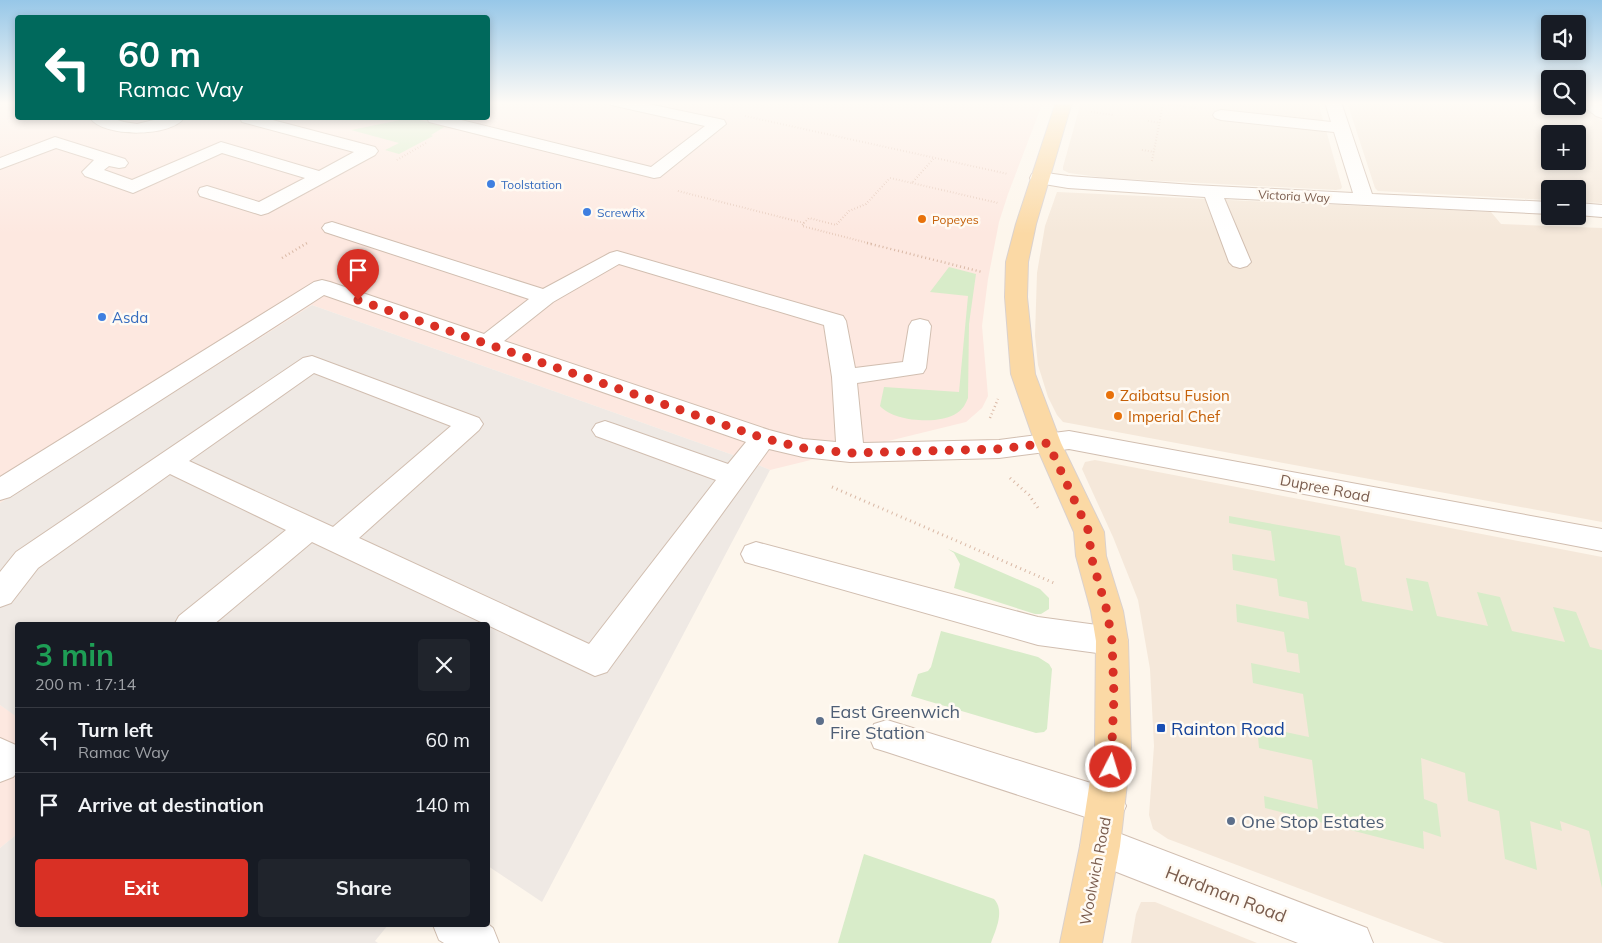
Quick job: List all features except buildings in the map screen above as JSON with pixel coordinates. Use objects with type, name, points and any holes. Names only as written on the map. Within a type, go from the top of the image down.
[{"type":"main road","name":"Woolwich Road","points":[[1050,146],[1017,262],[1016,297],[1023,374],[1048,443],[1089,532],[1091,556],[1107,611],[1112,641],[1113,748],[1107,806],[1081,943]]},
{"type":"street","points":[[0,164],[45,146]]},
{"type":"street","points":[[67,146],[106,159],[91,172],[133,187],[221,147],[320,177]]},
{"type":"street","points":[[207,192],[261,209],[369,151],[351,146]]},
{"type":"street","points":[[547,146],[654,173],[689,146]]},
{"type":"street","points":[[1346,146],[1364,200]]},
{"type":"street","name":"Victoria Way","points":[[1039,178],[1068,182],[1364,200],[1541,208]]},
{"type":"street","points":[[1212,191],[1240,262]]},
{"type":"street","points":[[1586,210],[1602,211]]},
{"type":"street","points":[[332,228],[545,297]]},
{"type":"street","points":[[486,344],[545,297],[617,256],[835,322],[844,377],[850,453]]},
{"type":"street","name":"Dupree Road","points":[[0,490],[322,287],[763,438],[803,448],[850,453],[999,449],[1069,440],[1602,540]]},
{"type":"street","points":[[844,377],[914,368],[920,326]]},
{"type":"street","points":[[0,594],[27,560],[312,363],[470,424],[336,541]]},
{"type":"street","points":[[605,430],[735,477]]},
{"type":"street","points":[[168,462],[595,662],[763,438]]},
{"type":"street","points":[[194,622],[308,528]]},
{"type":"street","points":[[756,554],[1038,630],[1112,641]]},
{"type":"street","points":[[887,736],[1107,806]]},
{"type":"street","name":"Hardman Road","points":[[1100,846],[1352,943]]},
{"type":"street","points":[[457,927],[478,943]]},
{"type":"path","points":[[880,146],[1008,174]]},
{"type":"path","points":[[1151,168],[1155,146]]},
{"type":"path","points":[[1142,150],[1154,152]]},
{"type":"path","points":[[912,183],[934,158]]},
{"type":"path","points":[[804,223],[809,218],[836,225],[850,211],[866,204],[890,178],[998,203]]},
{"type":"path","points":[[671,189],[804,223]]},
{"type":"path","points":[[804,223],[802,226],[982,272]]},
{"type":"path","points":[[989,424],[990,414],[996,401]]},
{"type":"path","points":[[1006,474],[1029,495],[1041,513]]},
{"type":"path","points":[[832,486],[1054,583]]},
{"type":"shaded area","points":[[0,146],[1026,146],[999,222],[988,279],[982,326],[988,396],[982,408],[966,422],[770,470],[747,460],[312,305],[0,503]]},
{"type":"shaded area","points":[[1069,146],[1330,146],[1342,187],[1336,190],[1106,178],[1069,173],[1063,170]]},
{"type":"shaded area","points":[[1361,146],[1541,146],[1541,170],[1586,170],[1586,146],[1602,146],[1602,203],[1586,202],[1586,180],[1541,180],[1541,200],[1378,191],[1375,188]]},
{"type":"shaded area","points":[[1057,192],[1491,212],[1501,224],[1602,228],[1602,522],[1063,422],[1057,415],[1048,397],[1038,365],[1035,336],[1037,273],[1045,226]]},
{"type":"shaded area","points":[[312,305],[747,460],[770,470],[542,902],[490,867],[490,622],[15,622],[15,716],[0,705],[0,503]]},
{"type":"shaded area","points":[[1095,460],[1602,557],[1602,943],[1444,943],[1168,839],[1153,829],[1149,815],[1154,746],[1150,669],[1138,600],[1113,537],[1082,469],[1085,462]]},
{"type":"shaded area","points":[[0,705],[15,715],[15,836],[0,848]]},
{"type":"shaded area","points":[[15,836],[15,927],[386,927],[375,941],[378,943],[0,943],[0,848]]},
{"type":"shaded area","points":[[1141,902],[1155,902],[1257,943],[1131,943],[1136,914]]},
{"type":"green space","points":[[393,146],[414,146],[399,154],[385,150]]},
{"type":"green space","points":[[949,267],[976,274],[969,324],[968,398],[964,407],[949,417],[917,420],[896,416],[880,406],[884,387],[959,392],[968,296],[930,292]]},
{"type":"green space","points":[[1229,516],[1340,536],[1345,565],[1356,568],[1362,601],[1413,611],[1406,578],[1428,582],[1437,616],[1488,626],[1477,592],[1500,597],[1512,631],[1565,642],[1553,607],[1576,612],[1590,647],[1602,650],[1602,888],[1589,831],[1560,821],[1562,831],[1530,821],[1537,870],[1505,859],[1499,811],[1468,801],[1465,773],[1421,758],[1424,799],[1437,804],[1441,837],[1423,831],[1424,849],[1265,808],[1264,796],[1318,809],[1312,760],[1259,748],[1257,726],[1309,737],[1303,694],[1253,683],[1251,663],[1300,673],[1298,654],[1287,652],[1284,632],[1237,622],[1236,604],[1309,619],[1307,602],[1279,596],[1277,579],[1233,570],[1232,554],[1275,561],[1271,531],[1229,523]]},
{"type":"green space","points":[[948,549],[1040,589],[1049,598],[1049,609],[1041,614],[1035,614],[954,588],[960,564],[954,553]]},
{"type":"green space","points":[[941,631],[1038,657],[1049,664],[1052,669],[1047,729],[1044,732],[1036,733],[911,696],[918,674],[928,671],[931,667]]},
{"type":"green space","points":[[864,854],[994,899],[999,909],[999,915],[991,943],[838,943]]},
{"type":"place","name":"Toolstation","points":[[491,184]]},
{"type":"place","name":"Screwfix","points":[[587,212]]},
{"type":"place","name":"Popeyes","points":[[922,219]]},
{"type":"place","name":"Asda","points":[[102,317]]},
{"type":"place","name":"Zaibatsu Fusion","points":[[1110,395]]},
{"type":"place","name":"Imperial Chef","points":[[1118,416]]},
{"type":"place","name":"East Greenwich Fire Station","points":[[820,721]]},
{"type":"place","name":"Rainton Road","points":[[1161,728]]},
{"type":"place","name":"One Stop Estates","points":[[1231,821]]},
{"type":"route","points":[[358,300],[763,438],[803,448],[850,453],[999,449],[1048,443],[1089,532],[1091,556],[1107,611],[1112,641],[1114,696],[1111,767]]}]
